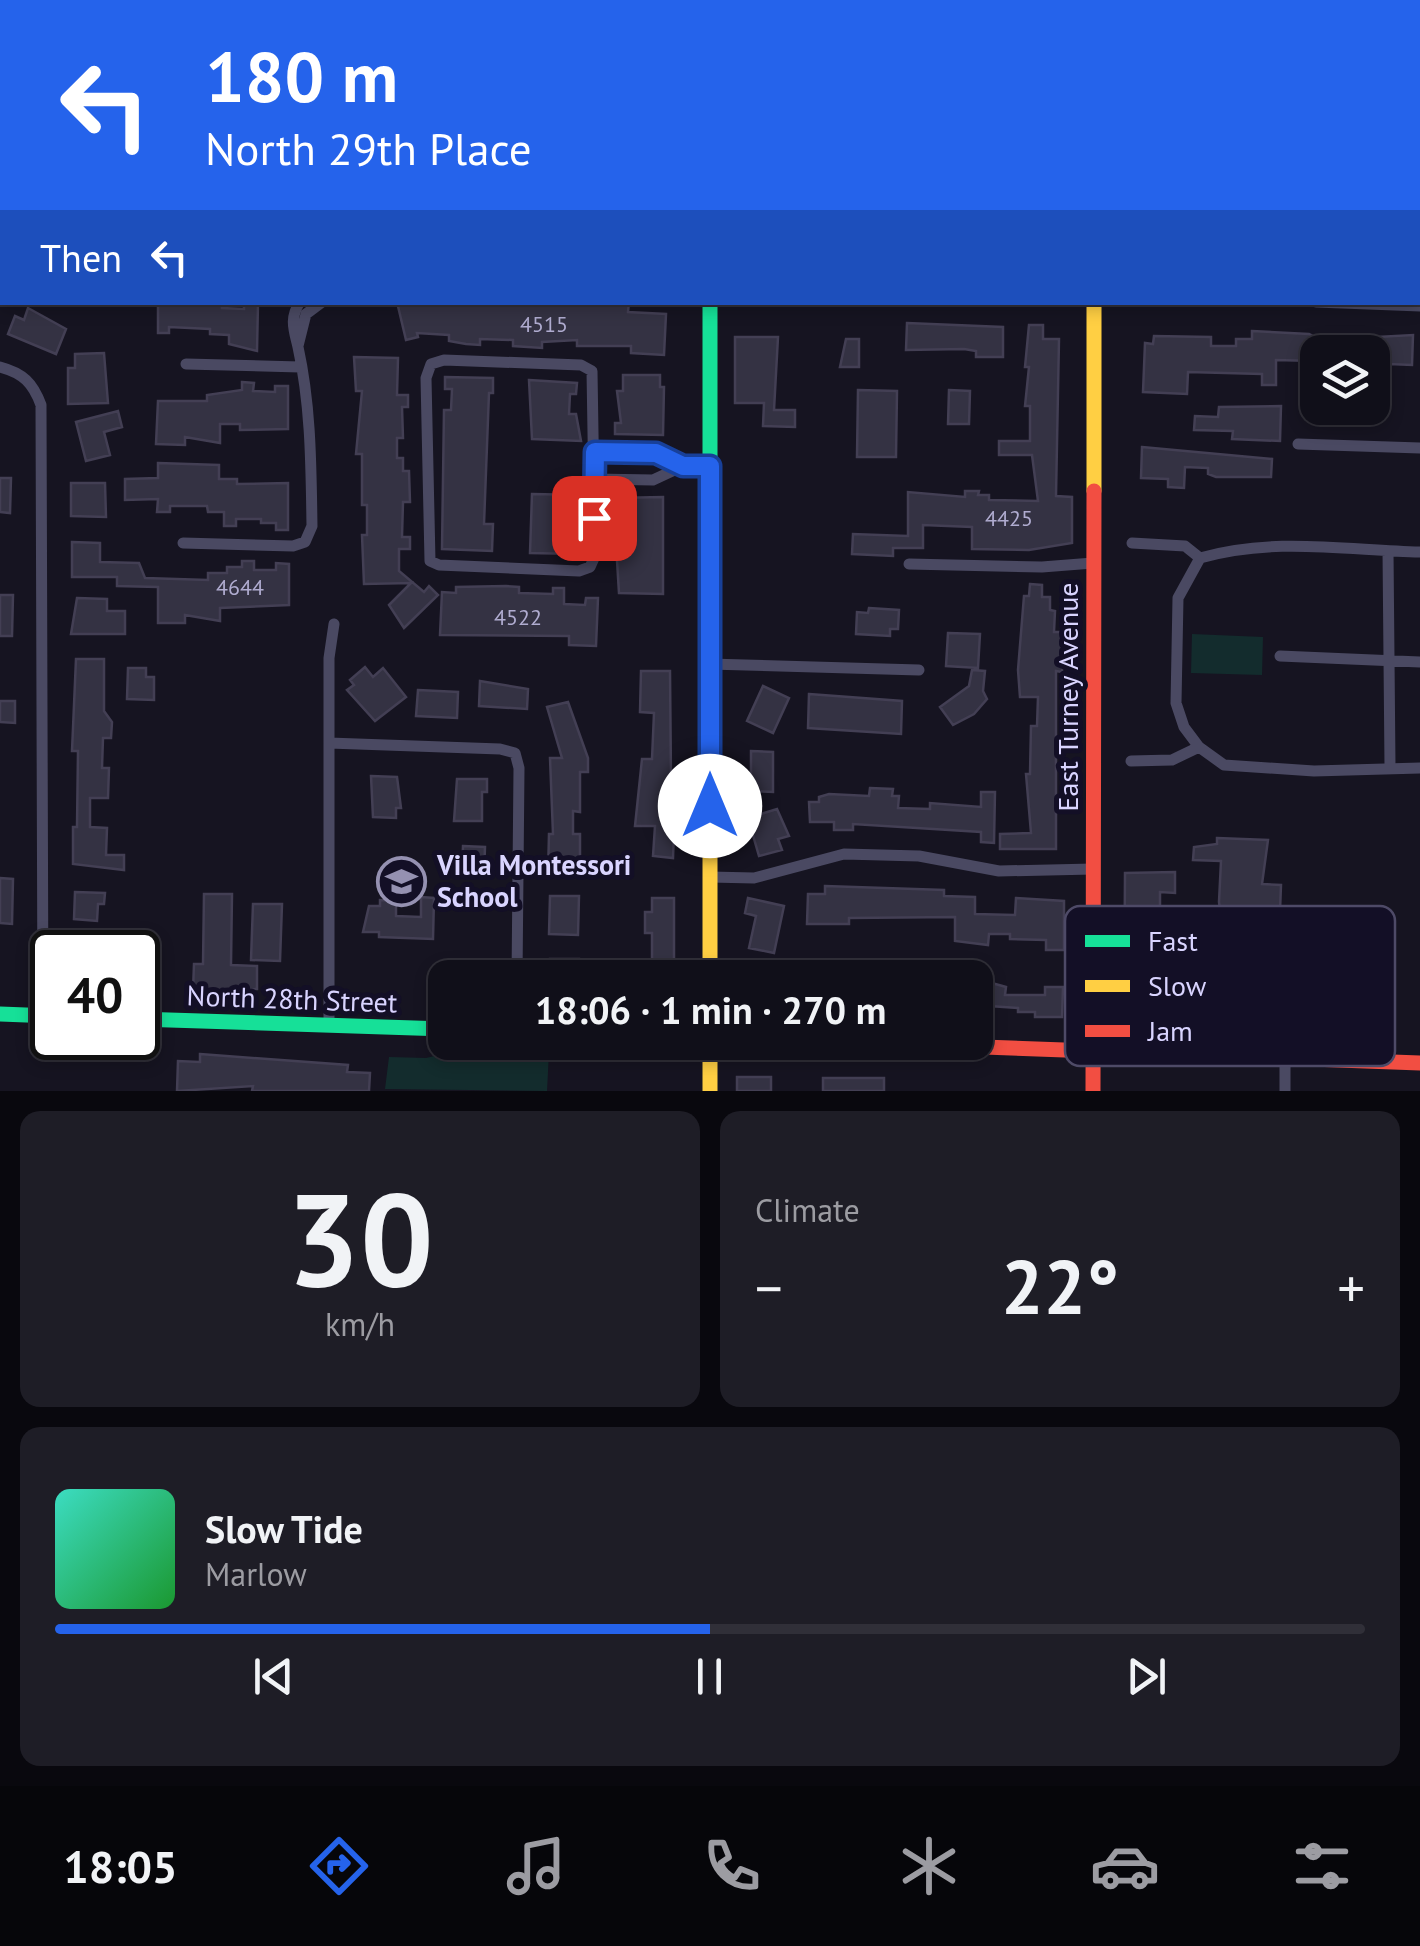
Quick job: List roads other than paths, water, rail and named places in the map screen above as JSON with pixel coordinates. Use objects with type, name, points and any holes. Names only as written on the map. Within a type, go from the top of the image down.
[{"type":"street","points":[[183,543],[293,546],[305,542],[312,526],[310,422],[294,312],[298,305]]},
{"type":"street","points":[[298,346],[306,314],[318,305]]},
{"type":"street","points":[[710,305],[710,960]]},
{"type":"street","name":"East Turney Avenue","points":[[1093,906],[1094,305]]},
{"type":"street","points":[[1387,305],[1420,306]]},
{"type":"street","points":[[444,360],[581,365],[592,371],[594,480],[594,556],[590,567],[544,570],[439,565],[430,561],[426,378],[431,364],[444,360]]},
{"type":"street","points":[[186,364],[300,367]]},
{"type":"street","points":[[0,367],[15,371],[35,387],[40,405],[47,930]]},
{"type":"street","points":[[1298,444],[1420,448]]},
{"type":"street","points":[[595,452],[656,453],[683,466]]},
{"type":"street","points":[[638,453],[638,480]]},
{"type":"street","points":[[594,480],[653,480],[683,466],[710,466]]},
{"type":"street","points":[[1132,543],[1185,546],[1200,558]]},
{"type":"street","points":[[1420,552],[1286,543],[1233,548],[1200,558],[1178,598],[1176,704],[1184,727],[1199,747],[1224,765],[1314,770],[1420,768]]},
{"type":"street","points":[[1388,551],[1390,766]]},
{"type":"street","points":[[909,564],[1042,567],[1093,563]]},
{"type":"street","points":[[329,1024],[328,743],[330,641],[334,624]]},
{"type":"street","points":[[1280,656],[1420,662]]},
{"type":"street","points":[[710,664],[919,670]]},
{"type":"street","points":[[328,743],[500,749],[515,754],[519,768],[517,960]]},
{"type":"street","points":[[1131,761],[1172,760],[1199,747]]},
{"type":"street","points":[[710,877],[754,878],[844,854],[920,856],[998,871],[1093,870]]},
{"type":"street","points":[[0,1014],[30,1015]]},
{"type":"street","name":"North 28th Street","points":[[160,1020],[428,1028]]},
{"type":"street","points":[[993,1048],[1065,1051]]},
{"type":"street","points":[[710,1060],[710,1091]]},
{"type":"street","points":[[1395,1062],[1420,1063]]},
{"type":"street","name":"East Turney Avenue","points":[[1092,1066],[1093,1091]]},
{"type":"place","name":"Villa Montessori School","points":[[402,881]]}]
